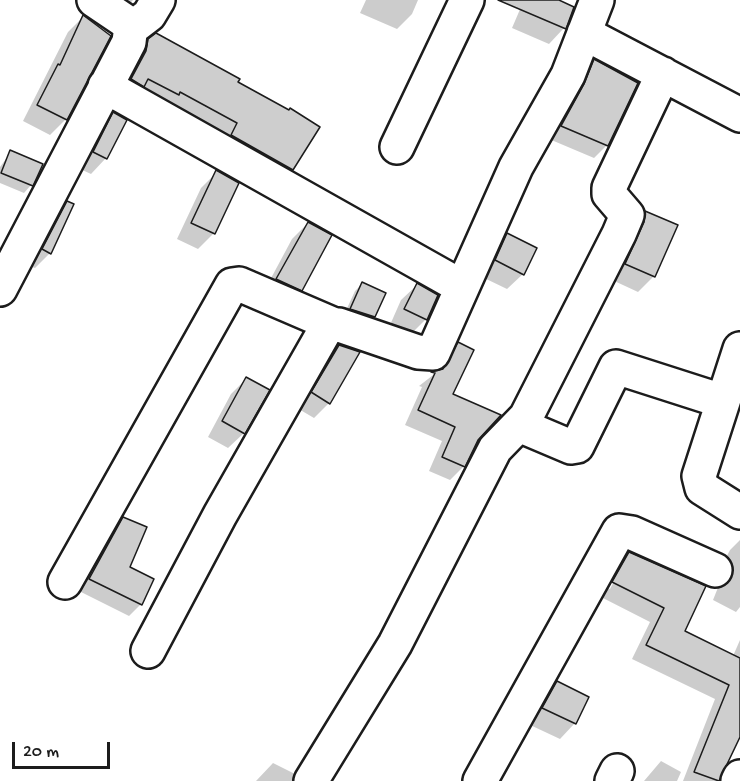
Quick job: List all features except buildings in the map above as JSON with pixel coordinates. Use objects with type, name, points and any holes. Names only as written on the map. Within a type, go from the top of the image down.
[{"type":"street","points":[[94,0],[128,21],[132,28]]},
{"type":"street","points":[[0,289],[129,42],[132,28],[148,15],[158,0]]},
{"type":"street","points":[[397,147],[467,0]]},
{"type":"street","points":[[65,582],[232,285],[239,284],[332,324],[430,354],[435,350],[516,167],[557,97],[597,0]]},
{"type":"street","points":[[584,33],[740,115]]},
{"type":"street","points":[[311,781],[395,644],[495,449],[519,425],[542,388],[625,220],[625,209],[608,191],[663,74]]},
{"type":"street","points":[[105,86],[462,287]]},
{"type":"street","points":[[148,651],[321,333],[332,324]]},
{"type":"street","points":[[740,349],[699,482],[709,493],[740,512]]},
{"type":"street","points":[[519,425],[571,447],[577,446],[616,367],[723,401]]},
{"type":"street","points":[[480,781],[619,531],[632,532],[715,570]]}]
